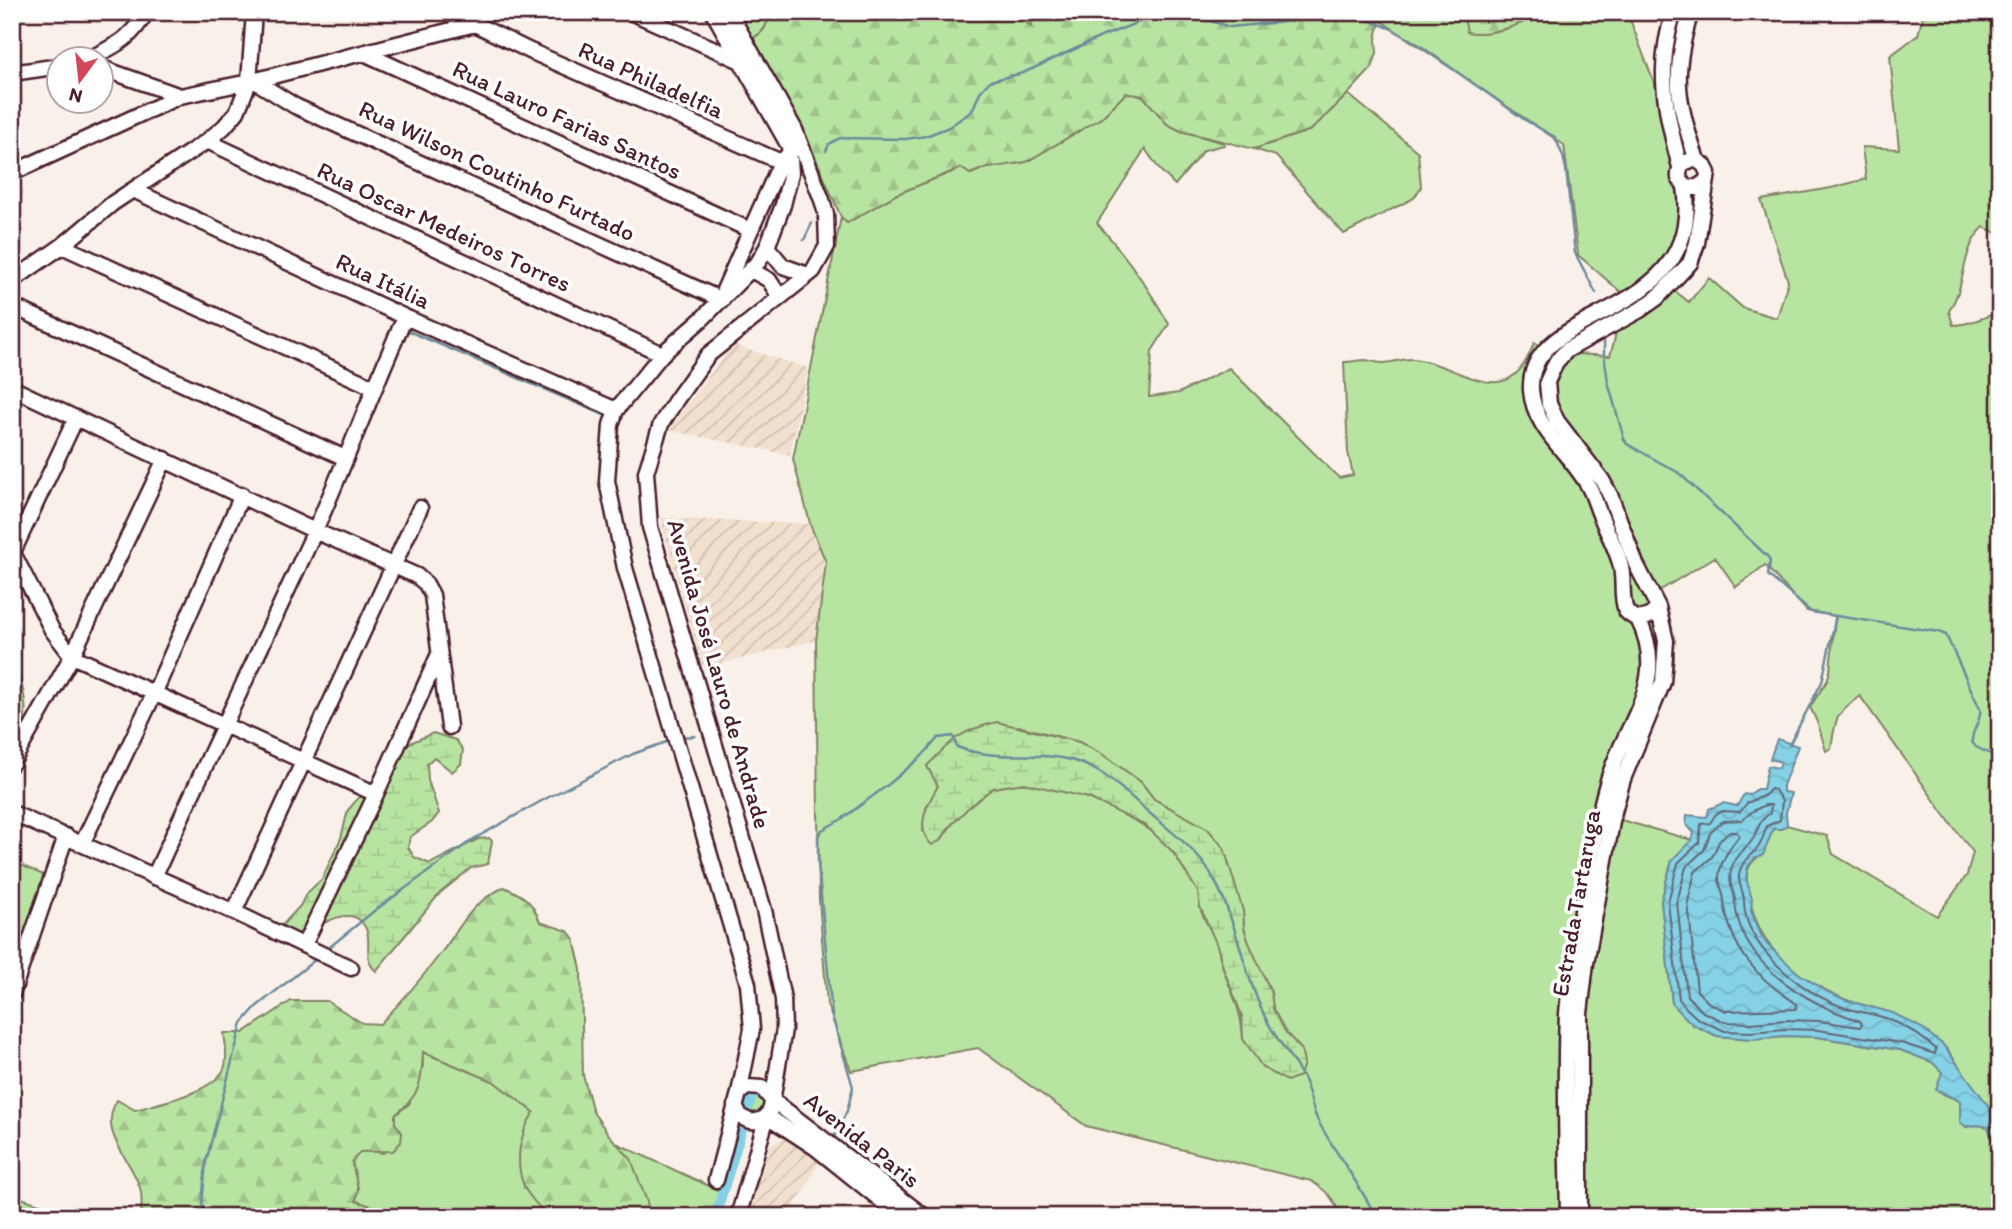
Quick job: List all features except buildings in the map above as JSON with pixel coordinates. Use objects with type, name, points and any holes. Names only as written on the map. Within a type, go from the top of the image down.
[{"type":"street","points":[[113,46],[137,30],[146,12]]},
{"type":"street","points":[[12,281],[62,246],[113,203],[224,127],[236,112],[252,82],[254,12]]},
{"type":"street","points":[[631,12],[741,61]]},
{"type":"street","points":[[713,12],[741,61],[791,173],[767,247],[751,270],[662,354],[614,417],[607,481],[625,568],[748,985],[751,1029],[737,1099],[716,1180]]},
{"type":"street","name":"Avenida José Lauro de Andrade","points":[[729,12],[795,130],[826,214],[827,246],[822,259],[808,275],[733,333],[699,366],[661,424],[646,472],[650,527],[764,910],[783,999],[784,1029],[771,1099]]},
{"type":"street","points":[[1674,12],[1665,44],[1662,78],[1680,167],[1679,178],[1685,186],[1687,200],[1684,233],[1671,262],[1646,288],[1549,345],[1536,365],[1531,389],[1542,424],[1583,478],[1596,502],[1620,564],[1626,611],[1638,619],[1650,616],[1658,607],[1636,564],[1602,480],[1557,421],[1549,404],[1548,382],[1556,362],[1567,350],[1657,298],[1681,275],[1698,243],[1707,169],[1697,160],[1684,124],[1677,78],[1683,38],[1691,12]]},
{"type":"street","name":"Rua Philadelfia","points":[[12,173],[180,96],[252,82],[475,24],[530,51],[786,157]]},
{"type":"street","name":"Rua Lauro Farias Santos","points":[[364,53],[751,230]]},
{"type":"street","points":[[12,73],[46,68]]},
{"type":"street","points":[[116,73],[180,96]]},
{"type":"street","name":"Rua Wilson Coutinho Furtado","points":[[252,82],[295,106],[722,300]]},
{"type":"street","name":"Rua Oscar Medeiros Torres","points":[[207,141],[662,354]]},
{"type":"street","points":[[722,300],[724,289],[786,157]]},
{"type":"street","points":[[1680,167],[1684,162],[1697,160]]},
{"type":"street","points":[[1685,186],[1696,188],[1705,182]]},
{"type":"street","name":"Rua Itália","points":[[134,190],[614,417]]},
{"type":"street","points":[[62,246],[373,387]]},
{"type":"street","points":[[767,247],[783,266],[808,275]]},
{"type":"street","points":[[751,270],[769,280],[779,297]]},
{"type":"street","points":[[12,306],[345,457]]},
{"type":"street","points":[[154,877],[222,725],[315,531],[373,387],[405,317]]},
{"type":"street","points":[[12,388],[315,531],[417,576],[426,584],[432,595],[449,727]]},
{"type":"street","points":[[76,418],[13,552],[52,630],[72,656],[376,794]]},
{"type":"street","points":[[12,763],[72,656],[165,459]]},
{"type":"street","points":[[82,844],[154,694],[242,495]]},
{"type":"street","points":[[234,912],[420,508]]},
{"type":"street","points":[[1624,596],[1635,588],[1648,588]]},
{"type":"street","name":"Estrada Tartaruga","points":[[1580,1217],[1580,1013],[1586,963],[1614,811],[1623,779],[1663,682],[1666,640],[1658,607]]},
{"type":"street","name":"Estrada Tartaruga","points":[[1568,1217],[1567,1012],[1600,807],[1608,778],[1649,677],[1651,654],[1646,634],[1638,619]]},
{"type":"street","points":[[310,947],[439,653]]},
{"type":"street","points":[[12,813],[234,912],[351,968]]},
{"type":"street","points":[[12,994],[66,836]]},
{"type":"street","points":[[738,1217],[771,1108],[771,1099],[766,1091],[757,1086],[747,1087],[737,1099],[739,1115],[748,1121],[758,1121],[767,1116]]},
{"type":"street","name":"Avenida Paris","points":[[771,1099],[925,1217]]},
{"type":"street","name":"Avenida Paris","points":[[767,1116],[816,1148],[902,1217]]},
{"type":"shaded area","points":[[733,345],[808,368],[790,455],[667,430]]},
{"type":"shaded area","points":[[660,518],[812,524],[824,562],[817,640],[703,668]]},
{"type":"shaded area","points":[[785,1139],[822,1157],[789,1217],[771,1217],[750,1207],[770,1144]]},
{"type":"green space","points":[[732,12],[769,12],[764,29],[749,40]]},
{"type":"green space","points":[[769,12],[967,12],[987,20],[1021,18],[1031,26],[1034,17],[1040,12],[1382,12],[1376,39],[1377,53],[1372,68],[1311,130],[1254,149],[1181,131],[1167,124],[1143,96],[1126,93],[1101,118],[1026,162],[982,169],[970,174],[961,168],[897,194],[847,223],[841,217],[801,124],[749,40],[764,29]]},
{"type":"green space","points":[[967,12],[1040,12],[1034,17],[1031,26],[1020,18],[987,20]]},
{"type":"green space","points":[[1382,12],[1463,12],[1468,31],[1485,33],[1515,26],[1539,12],[1621,12],[1631,22],[1659,96],[1682,220],[1668,258],[1653,274],[1689,302],[1709,278],[1743,308],[1777,318],[1788,281],[1761,200],[1866,179],[1862,147],[1899,149],[1890,56],[1918,35],[1924,12],[1979,12],[1986,20],[2000,24],[2000,235],[1984,227],[1976,236],[1949,311],[1953,325],[1966,324],[2000,313],[2000,1121],[1942,1044],[1807,979],[1786,964],[1769,944],[1756,920],[1747,874],[1753,861],[1763,854],[1773,829],[1781,829],[1787,825],[1827,836],[1833,854],[1937,916],[1967,875],[1973,852],[1860,696],[1841,712],[1834,729],[1831,748],[1826,751],[1810,707],[1827,681],[1830,671],[1835,616],[1807,611],[1765,565],[1736,587],[1715,557],[1659,591],[1671,623],[1674,659],[1670,688],[1633,773],[1621,820],[1692,840],[1672,860],[1661,901],[1672,1002],[1693,1025],[1717,1036],[1751,1039],[1817,1037],[1900,1050],[1932,1062],[1942,1072],[1943,1094],[1960,1101],[1966,1127],[1988,1127],[1993,1139],[2000,1143],[2000,1217],[1340,1217],[1330,1196],[1311,1181],[1086,1126],[978,1048],[851,1071],[827,1004],[819,900],[816,641],[826,562],[811,527],[793,459],[841,217],[847,223],[897,194],[962,168],[971,174],[982,169],[1026,162],[1101,118],[1126,93],[1143,96],[1167,124],[1181,131],[1224,143],[1204,150],[1175,185],[1145,149],[1097,223],[1136,271],[1169,324],[1152,351],[1149,397],[1179,393],[1229,368],[1339,478],[1353,475],[1348,452],[1344,362],[1366,360],[1382,363],[1414,359],[1483,381],[1498,382],[1511,377],[1523,365],[1534,343],[1559,353],[1610,356],[1616,330],[1615,318],[1609,304],[1622,293],[1578,255],[1564,145],[1380,20]],"holes":[[[1018,726],[1079,742],[1141,782],[1154,799],[1208,829],[1243,911],[1244,928],[1271,992],[1273,1009],[1286,1033],[1301,1049],[1243,1039],[1238,1009],[1216,942],[1203,917],[1196,888],[1172,851],[1159,837],[1139,823],[1116,810],[1063,790],[1013,784],[994,788],[980,796],[957,818],[941,840],[923,832],[926,808],[938,786],[927,766]]]},
{"type":"green space","points":[[1463,12],[1539,12],[1515,26],[1475,33],[1467,32]]},
{"type":"green space","points":[[1348,94],[1418,152],[1421,187],[1414,198],[1344,234],[1276,156],[1254,149],[1311,130]]},
{"type":"green space","points":[[12,652],[23,692],[25,713],[12,752]]},
{"type":"green space","points":[[997,722],[1079,742],[1102,754],[1141,782],[1154,799],[1208,829],[1224,848],[1243,911],[1244,928],[1271,992],[1273,1009],[1286,1033],[1301,1049],[1304,1063],[1300,1076],[1287,1081],[1263,1068],[1243,1039],[1242,1016],[1217,945],[1200,907],[1198,892],[1173,852],[1146,826],[1089,798],[1024,783],[993,788],[949,827],[941,840],[932,845],[924,832],[923,824],[927,808],[938,786],[927,766],[958,737]]},
{"type":"green space","points":[[433,733],[456,740],[463,750],[461,764],[452,772],[434,757],[427,764],[428,780],[439,813],[432,822],[410,837],[408,847],[414,857],[430,864],[478,839],[489,838],[492,841],[488,864],[471,868],[440,893],[376,971],[369,960],[367,931],[356,918],[336,918],[283,944],[275,933],[300,906],[306,894],[322,879],[341,838],[348,810],[405,745]]},
{"type":"green space","points":[[12,861],[50,878],[12,985]]},
{"type":"green space","points":[[504,887],[527,900],[540,922],[568,931],[574,939],[581,969],[583,1075],[593,1112],[631,1159],[647,1202],[649,1217],[548,1217],[526,1190],[519,1167],[522,1138],[534,1112],[493,1081],[423,1052],[418,1088],[410,1101],[395,1115],[395,1123],[402,1133],[401,1142],[393,1151],[360,1152],[352,1162],[358,1189],[356,1201],[404,1217],[141,1217],[140,1188],[113,1134],[112,1112],[117,1100],[135,1110],[200,1090],[220,1075],[225,1066],[224,1033],[243,1033],[291,1001],[327,1001],[362,1023],[380,1024],[427,971],[474,908]]},
{"type":"green space","points":[[422,1052],[493,1081],[535,1112],[524,1188],[548,1217],[404,1217],[355,1201],[358,1189],[352,1162],[359,1152],[383,1153],[402,1133],[395,1123],[395,1115],[409,1104],[423,1066]]},
{"type":"green space","points":[[752,1091],[763,1096],[765,1104],[762,1112],[754,1116],[743,1111],[742,1098]]},
{"type":"green space","points":[[616,1143],[720,1191],[711,1217],[649,1217],[647,1202]]},
{"type":"green space","points":[[12,1195],[79,1217],[12,1217]]},
{"type":"water","points":[[1777,739],[1798,746],[1783,786],[1783,792],[1791,793],[1786,813],[1787,825],[1781,829],[1773,829],[1763,855],[1754,859],[1748,867],[1746,878],[1752,899],[1751,911],[1762,937],[1798,973],[1826,991],[1846,1000],[1893,1013],[1922,1028],[1943,1045],[2000,1121],[2000,1143],[1993,1139],[1988,1127],[1966,1127],[1960,1122],[1960,1101],[1936,1090],[1942,1072],[1932,1062],[1900,1050],[1817,1037],[1751,1039],[1717,1036],[1693,1025],[1672,1003],[1661,901],[1672,860],[1692,840],[1694,833],[1686,824],[1687,815],[1707,817],[1709,809],[1723,803],[1737,806],[1744,794],[1749,795],[1757,789],[1763,789],[1768,766],[1779,768],[1781,762],[1770,759]]},
{"type":"waterway","points":[[826,151],[829,144],[840,138],[906,139],[926,136],[949,127],[972,111],[980,92],[990,81],[1023,73],[1103,36],[1165,12]]},
{"type":"waterway","points":[[1182,12],[1230,27],[1324,18],[1365,19],[1390,28],[1415,42],[1525,120],[1555,137],[1566,169],[1575,253],[1596,293]]},
{"type":"waterway","points":[[804,240],[812,223]]},
{"type":"waterway","points":[[406,330],[609,417]]},
{"type":"waterway","points":[[1604,335],[1608,382],[1627,444],[1679,473],[1768,557],[1768,575],[1811,612],[1946,635],[1980,709],[1972,742],[1976,747],[2000,759]]},
{"type":"waterway","points":[[1789,745],[1822,682],[1836,616]]},
{"type":"waterway","points":[[681,737],[695,736]]},
{"type":"waterway","points":[[832,1141],[847,1111],[853,1087],[832,1016],[818,836],[822,830],[842,819],[889,784],[922,756],[938,738],[953,736],[957,747],[973,752],[1068,759],[1092,768],[1125,791],[1197,856],[1211,874],[1228,910],[1259,1005],[1302,1076],[1318,1121],[1376,1217]]},
{"type":"waterway","points":[[326,950],[374,911],[472,840],[633,754],[672,740]]},
{"type":"waterway","points":[[207,1217],[202,1204],[206,1162],[242,1023],[256,1007],[316,959]]},
{"type":"waterway","points":[[715,1217],[753,1093]]}]
